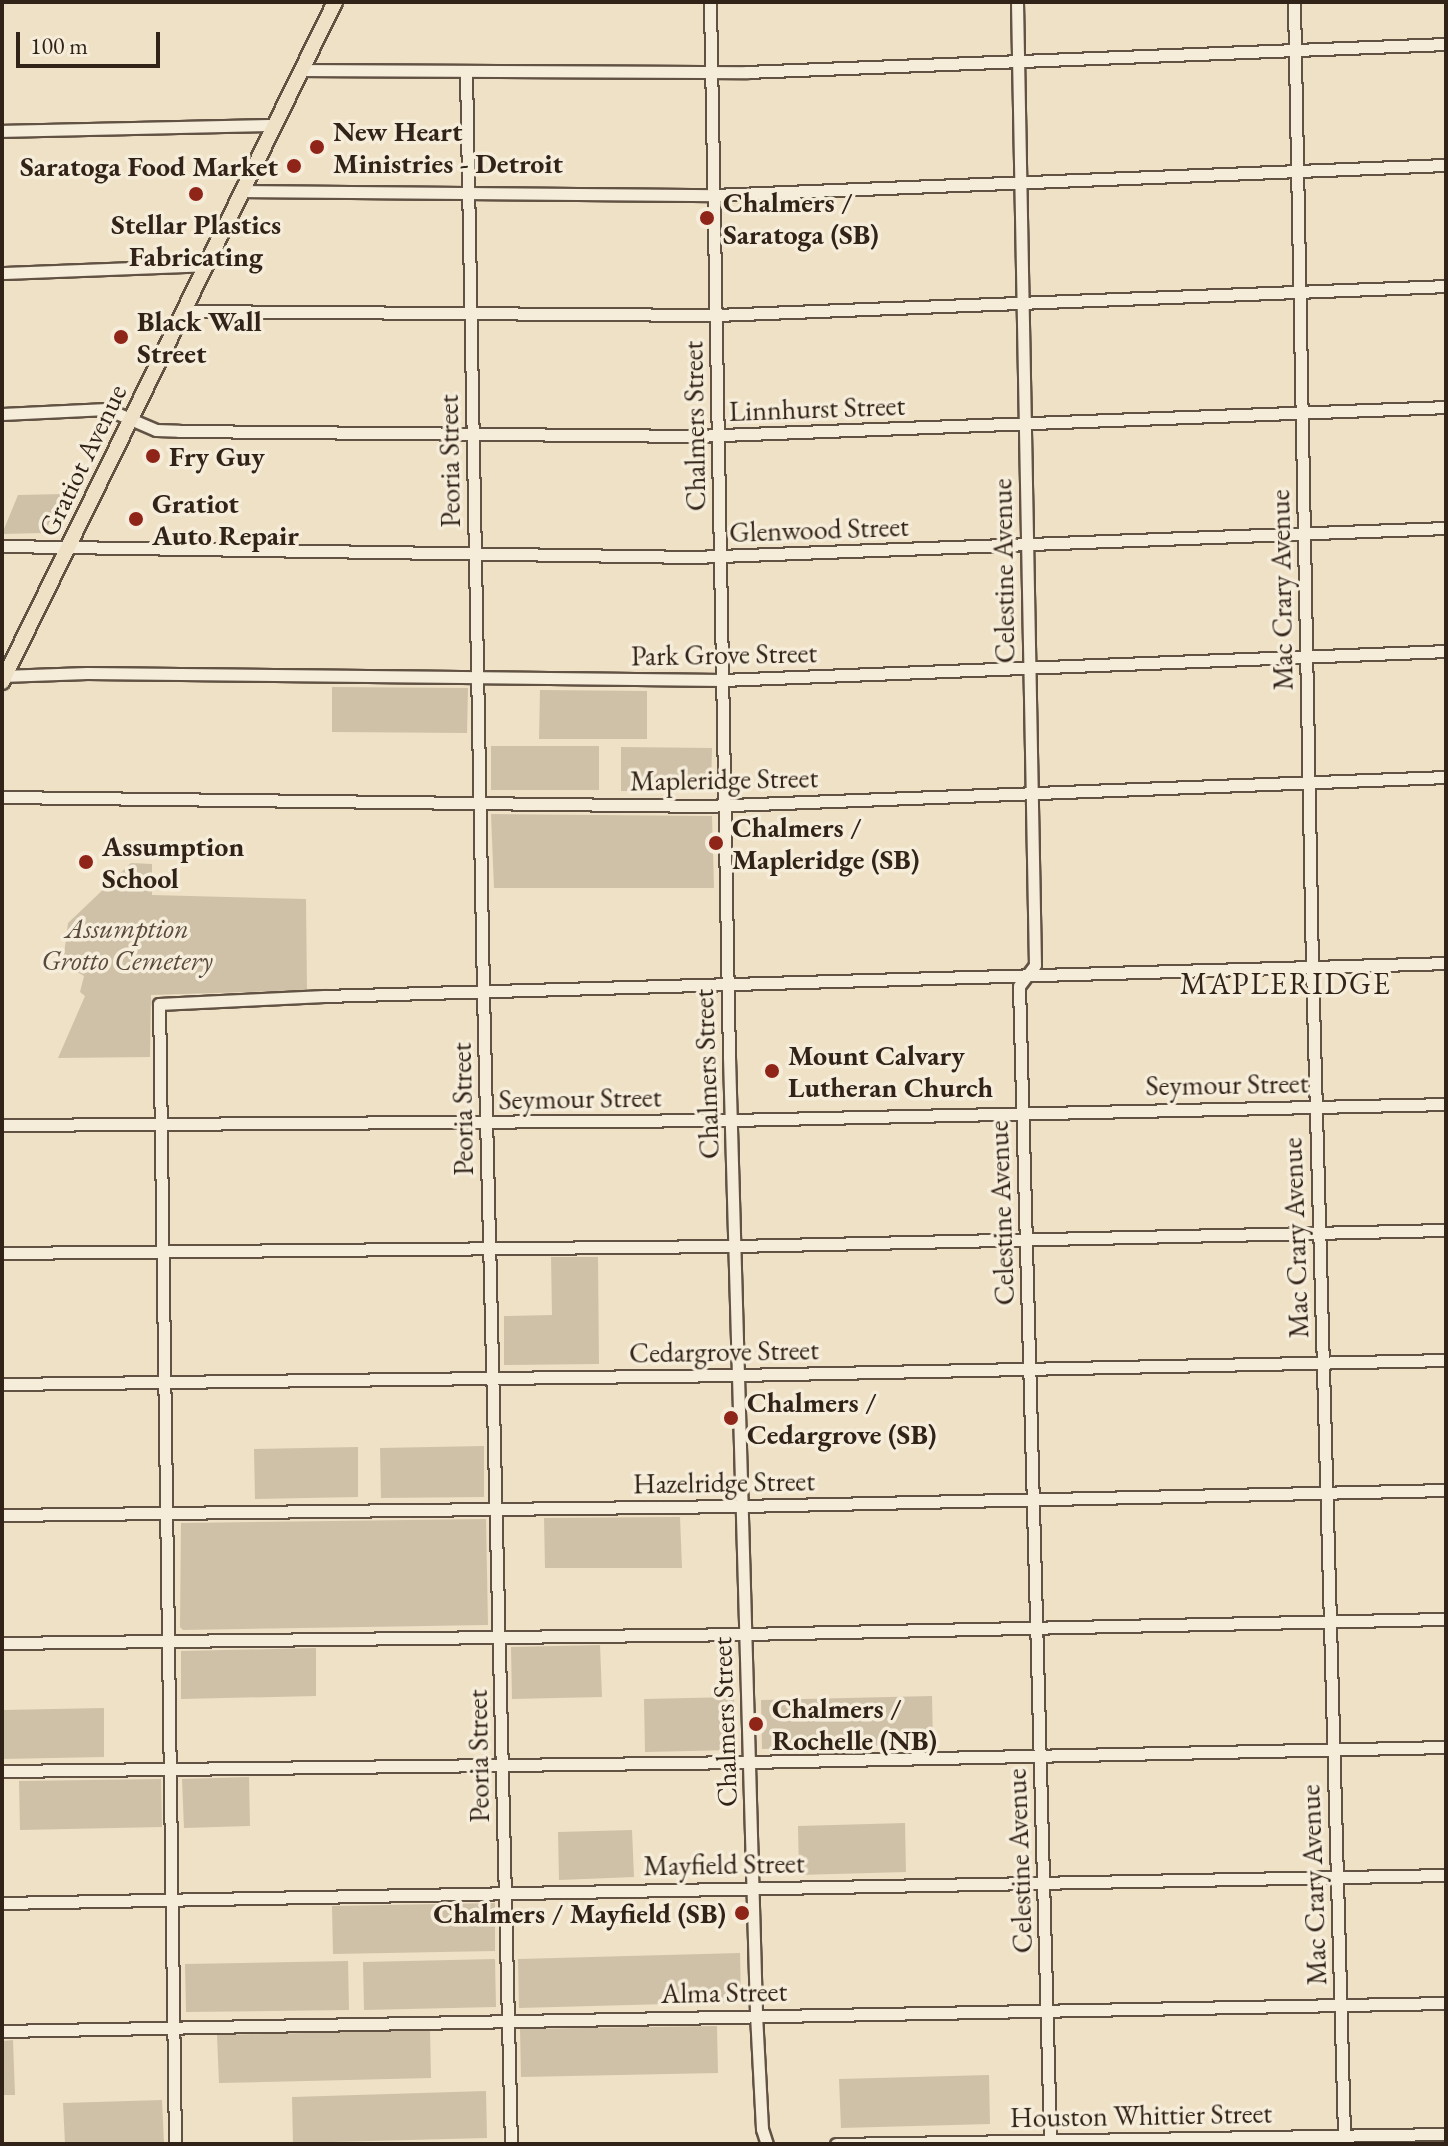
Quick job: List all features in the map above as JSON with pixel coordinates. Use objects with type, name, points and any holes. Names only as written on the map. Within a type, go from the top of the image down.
[{"type":"main road","name":"Gratiot Avenue","points":[[3,678],[335,2]]},
{"type":"street","name":"Chalmers Street","points":[[710,2],[738,1375],[756,2014],[762,2129],[767,2144]]},
{"type":"street","name":"Celestine Avenue","points":[[1017,2],[1035,965],[1019,986],[1050,2141]]},
{"type":"street","name":"Mac Crary Avenue","points":[[1294,2],[1315,1106],[1344,2136]]},
{"type":"street","points":[[301,70],[711,73],[1446,44]]},
{"type":"street","name":"Peoria Street","points":[[466,72],[483,992],[511,2144]]},
{"type":"street","points":[[2,131],[275,125]]},
{"type":"street","points":[[242,191],[714,195],[1446,165]]},
{"type":"street","points":[[2,273],[206,265]]},
{"type":"street","points":[[183,311],[716,315],[1446,286]]},
{"type":"street","name":"Linnhurst Street","points":[[2,414],[107,409],[156,430],[179,431],[718,436],[1446,407]]},
{"type":"street","name":"Glenwood Street","points":[[2,546],[475,555],[720,556],[1446,528]]},
{"type":"street","name":"Park Grove Street","points":[[3,678],[87,673],[722,680],[1446,651]]},
{"type":"street","name":"Mapleridge Street","points":[[2,797],[724,805],[1446,777]]},
{"type":"street","points":[[175,2144],[159,1004],[1446,963]]},
{"type":"street","name":"Seymour Street","points":[[2,1125],[732,1120],[1446,1104]]},
{"type":"street","points":[[2,1253],[735,1246],[1446,1230]]},
{"type":"street","name":"Cedargrove Street","points":[[2,1384],[738,1375],[1446,1360]]},
{"type":"street","name":"Hazelridge Street","points":[[2,1515],[742,1506],[1446,1490]]},
{"type":"street","points":[[2,1643],[745,1634],[1446,1619]]},
{"type":"street","points":[[2,1771],[749,1762],[1446,1747]]},
{"type":"street","name":"Mayfield Street","points":[[2,1903],[1446,1875]]},
{"type":"street","name":"Alma Street","points":[[2,2031],[1446,2003]]},
{"type":"street","name":"Houston Whittier Street","points":[[836,2144],[1140,2142],[1446,2134]]},
{"type":"green space","points":[[64,494],[44,533],[2,534],[18,495]]},
{"type":"green space","points":[[332,687],[468,688],[467,733],[332,732]]},
{"type":"green space","points":[[540,690],[647,691],[647,739],[539,739]]},
{"type":"green space","points":[[491,746],[599,746],[599,790],[491,790]]},
{"type":"green space","points":[[621,747],[712,748],[711,792],[621,791]]},
{"type":"green space","points":[[491,814],[712,816],[714,888],[494,888]]},
{"type":"green space","name":"Assumption Grotto Cemetery","points":[[131,863],[152,864],[152,895],[306,899],[307,990],[151,995],[150,1057],[58,1058],[85,996],[80,992],[84,976],[63,963],[68,923]]},
{"type":"green space","points":[[551,1257],[598,1257],[599,1364],[504,1365],[504,1316],[552,1315]]},
{"type":"green space","points":[[484,1446],[484,1497],[381,1498],[380,1448]]},
{"type":"green space","points":[[358,1447],[358,1497],[255,1499],[254,1449]]},
{"type":"green space","points":[[680,1517],[682,1568],[545,1568],[544,1518]]},
{"type":"green space","points":[[486,1519],[488,1625],[183,1630],[180,1627],[181,1523]]},
{"type":"green space","points":[[600,1645],[602,1697],[512,1699],[511,1647]]},
{"type":"green space","points":[[316,1648],[316,1696],[181,1699],[181,1651]]},
{"type":"green space","points":[[932,1696],[933,1744],[762,1749],[761,1700]]},
{"type":"green space","points":[[734,1697],[735,1750],[645,1752],[644,1699]]},
{"type":"green space","points":[[104,1708],[104,1757],[2,1759],[2,1710]]},
{"type":"green space","points":[[249,1777],[250,1826],[184,1828],[182,1779]]},
{"type":"green space","points":[[161,1779],[162,1827],[20,1830],[19,1781]]},
{"type":"green space","points":[[905,1823],[906,1872],[799,1875],[798,1826]]},
{"type":"green space","points":[[632,1830],[634,1877],[559,1880],[558,1832]]},
{"type":"green space","points":[[495,1903],[495,1951],[333,1954],[332,1906]]},
{"type":"green space","points":[[740,1953],[741,2002],[519,2008],[518,1959]]},
{"type":"green space","points":[[495,1959],[496,2007],[364,2010],[363,1962]]},
{"type":"green space","points":[[348,1961],[349,2010],[186,2012],[185,1964]]},
{"type":"green space","points":[[717,2026],[718,2073],[521,2077],[520,2029]]},
{"type":"green space","points":[[430,2030],[431,2078],[219,2083],[217,2035]]},
{"type":"green space","points":[[13,2040],[15,2095],[2,2095],[2,2041]]},
{"type":"green space","points":[[989,2075],[990,2124],[841,2128],[839,2079]]},
{"type":"green space","points":[[486,2091],[487,2138],[293,2143],[292,2097]]},
{"type":"green space","points":[[162,2100],[164,2144],[65,2144],[63,2103]]},
{"type":"place","name":"New Heart Ministries - Detroit","points":[[317,147]]},
{"type":"place","name":"Saratoga Food Market","points":[[294,166]]},
{"type":"place","name":"Stellar Plastics Fabricating","points":[[196,194]]},
{"type":"place","name":"Chalmers / Saratoga (SB)","points":[[707,218]]},
{"type":"place","name":"Black Wall Street","points":[[121,337]]},
{"type":"place","name":"Fry Guy","points":[[153,456]]},
{"type":"place","name":"Gratiot Auto Repair","points":[[136,519]]},
{"type":"place","name":"Chalmers / Mapleridge (SB)","points":[[716,843]]},
{"type":"place","name":"Assumption School","points":[[86,862]]},
{"type":"place","name":"Mount Calvary Lutheran Church","points":[[772,1071]]},
{"type":"place","name":"Chalmers / Cedargrove (SB)","points":[[731,1418]]},
{"type":"place","name":"Chalmers / Rochelle (NB)","points":[[756,1724]]},
{"type":"place","name":"Chalmers / Mayfield (SB)","points":[[742,1913]]},
{"type":"district","name":"MAPLERIDGE","points":[[1286,984]]}]
